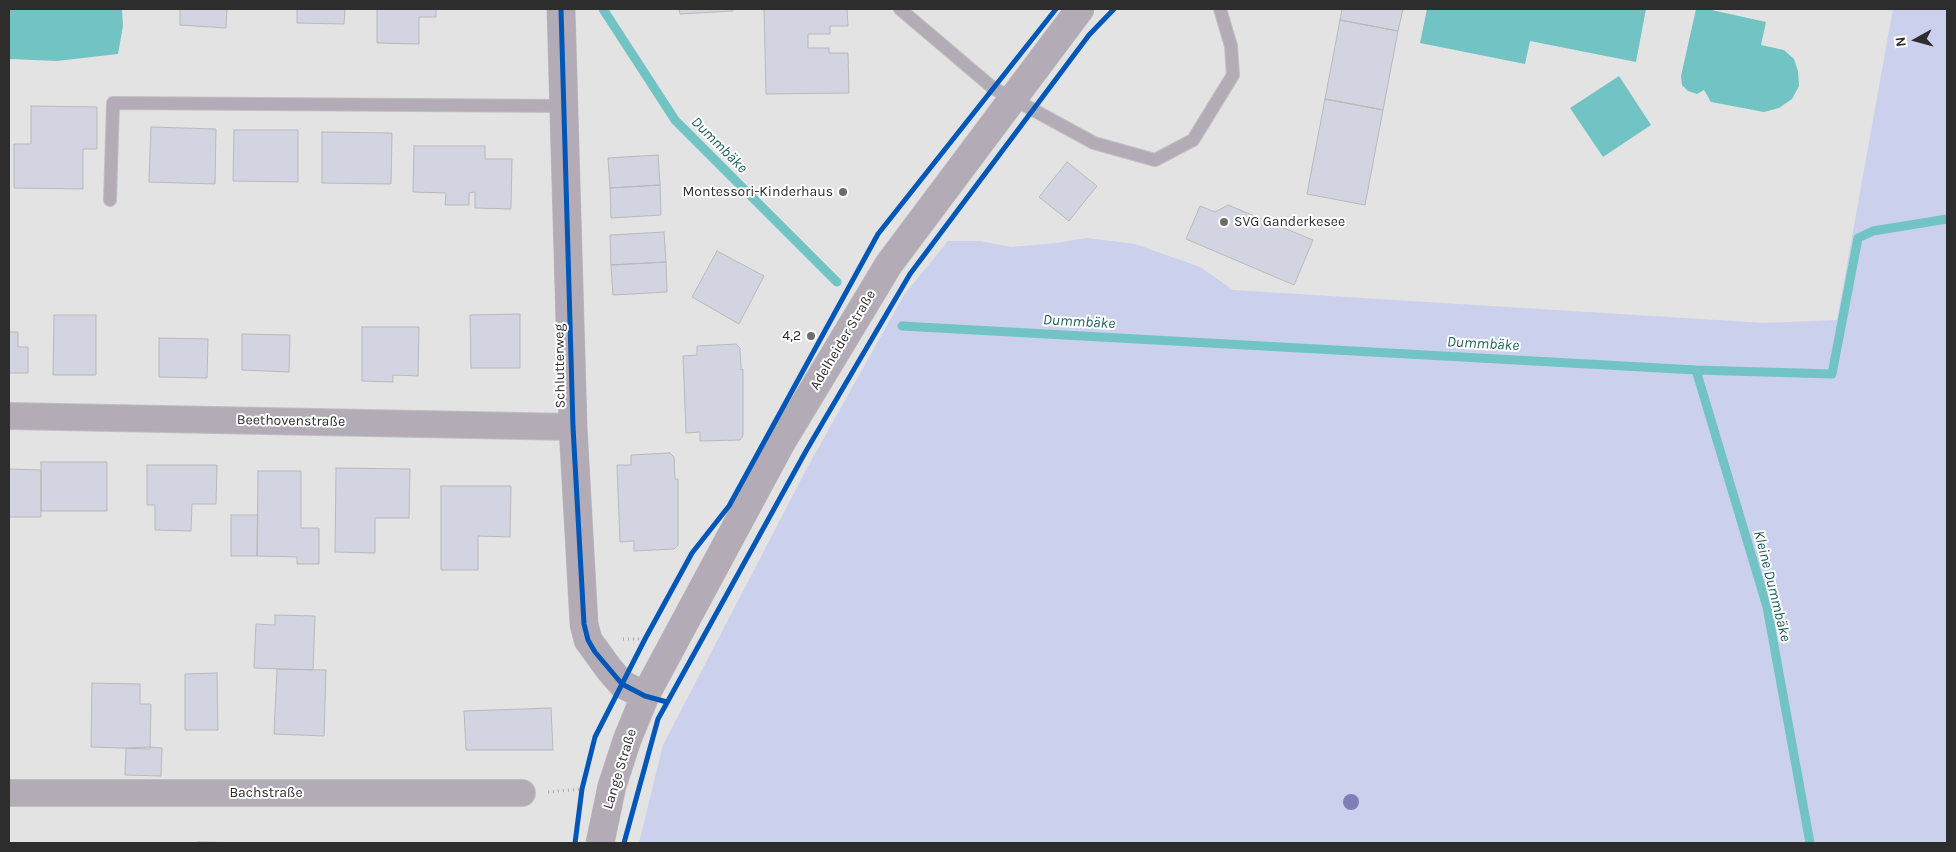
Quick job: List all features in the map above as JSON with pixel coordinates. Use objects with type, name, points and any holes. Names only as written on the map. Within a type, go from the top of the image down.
[{"type":"street","name":"Schlutterweg","points":[[561,9],[573,427],[584,624],[588,640],[601,660],[622,684],[645,696]]},
{"type":"street","name":"Adelheider Straße","points":[[645,696],[781,443],[889,264],[1023,103],[1080,9]]},
{"type":"street","name":"Beethovenstraße","points":[[9,416],[573,427]]},
{"type":"street","name":"Lange Straße","points":[[600,843],[612,786],[627,740],[645,696]]},
{"type":"street","name":"Bachstraße","points":[[9,793],[522,793]]},
{"type":"lane","points":[[900,9],[993,88],[1094,143],[1155,160],[1193,140],[1233,75],[1231,46],[1220,9]]},
{"type":"lane","points":[[110,200],[113,103],[564,106]]},
{"type":"path","points":[[522,793],[582,789]]},
{"type":"shaded area","points":[[1893,9],[1947,9],[1947,843],[639,843],[663,745],[806,470],[904,295],[948,241],[980,241],[1011,247],[1057,243],[1086,238],[1135,244],[1200,267],[1233,290],[1765,323],[1837,320]]},
{"type":"water","points":[[9,9],[122,9],[123,26],[118,54],[57,61],[9,59]]},
{"type":"water","points":[[1427,9],[1646,9],[1636,62],[1530,41],[1525,64],[1420,43]]},
{"type":"water","points":[[1696,9],[1707,9],[1766,22],[1761,45],[1784,50],[1794,59],[1798,71],[1799,86],[1792,99],[1779,108],[1764,112],[1711,102],[1704,90],[1697,94],[1688,91],[1682,85],[1681,76]]},
{"type":"water","points":[[1619,76],[1651,125],[1603,157],[1570,108]]},
{"type":"building","points":[[180,9],[227,9],[226,28],[180,25]]},
{"type":"building","points":[[297,9],[345,9],[344,24],[297,23]]},
{"type":"building","points":[[377,9],[436,9],[436,17],[419,17],[419,44],[377,43]]},
{"type":"building","points":[[679,9],[733,9],[733,11],[680,14]]},
{"type":"building","points":[[764,9],[847,9],[848,26],[830,26],[830,34],[808,34],[808,48],[829,48],[829,53],[848,53],[849,93],[766,94]]},
{"type":"building","points":[[1342,9],[1403,9],[1398,31],[1340,20]]},
{"type":"building","points":[[1340,20],[1398,31],[1383,110],[1325,99]]},
{"type":"building","points":[[1325,99],[1383,110],[1365,205],[1307,194]]},
{"type":"building","points":[[31,106],[97,107],[97,149],[83,149],[83,189],[14,188],[14,144],[31,144]]},
{"type":"building","points":[[151,127],[216,129],[215,184],[149,182]]},
{"type":"building","points":[[234,130],[298,130],[298,182],[233,181]]},
{"type":"building","points":[[322,132],[392,133],[391,184],[322,183]]},
{"type":"building","points":[[414,146],[485,146],[485,159],[512,159],[511,209],[475,208],[475,192],[469,193],[469,205],[445,205],[446,193],[413,192]]},
{"type":"building","points":[[658,155],[660,185],[610,188],[608,158]]},
{"type":"building","points":[[1067,162],[1097,186],[1069,221],[1039,197]]},
{"type":"building","points":[[660,185],[661,215],[611,218],[610,188]]},
{"type":"building","points":[[1228,205],[1313,240],[1294,285],[1186,239],[1200,206],[1215,212]]},
{"type":"building","points":[[664,232],[666,262],[611,265],[610,235]]},
{"type":"building","points":[[717,251],[764,276],[739,324],[692,297]]},
{"type":"building","points":[[666,262],[667,292],[613,295],[611,265]]},
{"type":"building","points":[[520,314],[520,368],[471,368],[470,315]]},
{"type":"building","points":[[54,315],[96,315],[96,375],[53,375]]},
{"type":"building","points":[[362,327],[419,327],[418,376],[393,375],[393,382],[362,381]]},
{"type":"building","points":[[9,332],[18,332],[18,347],[28,347],[28,373],[9,373]]},
{"type":"building","points":[[242,334],[290,335],[289,372],[242,370]]},
{"type":"building","points":[[159,338],[208,339],[207,378],[159,377]]},
{"type":"building","points":[[736,344],[740,348],[741,370],[743,369],[743,436],[740,440],[700,441],[700,432],[686,433],[683,356],[697,355],[697,346]]},
{"type":"building","points":[[670,453],[674,457],[675,479],[678,479],[678,545],[674,549],[634,551],[634,541],[620,542],[617,465],[631,465],[631,455]]},
{"type":"building","points":[[41,462],[107,462],[107,511],[41,511]]},
{"type":"building","points":[[147,465],[217,465],[216,504],[192,504],[191,531],[155,530],[155,505],[147,505]]},
{"type":"building","points":[[336,468],[410,469],[409,518],[375,518],[375,553],[335,552]]},
{"type":"building","points":[[9,469],[41,470],[41,517],[9,517]]},
{"type":"building","points":[[258,471],[301,471],[301,528],[319,528],[319,564],[297,564],[297,557],[257,556]]},
{"type":"building","points":[[441,486],[511,486],[510,537],[478,536],[478,570],[441,570]]},
{"type":"building","points":[[231,515],[258,515],[257,556],[231,556]]},
{"type":"building","points":[[275,615],[315,616],[313,670],[254,668],[256,624],[275,625]]},
{"type":"building","points":[[277,669],[326,670],[324,736],[274,734]]},
{"type":"building","points":[[217,673],[218,730],[185,730],[185,674]]},
{"type":"building","points":[[92,683],[140,684],[140,704],[151,704],[150,749],[91,747]]},
{"type":"building","points":[[551,708],[553,750],[466,750],[464,711]]},
{"type":"building","points":[[126,748],[162,748],[161,776],[125,775]]},
{"type":"building","points":[[198,842],[259,843],[198,843]]},
{"type":"waterway","name":"Dummbäke","points":[[603,9],[675,120],[837,282]]},
{"type":"waterway","name":"Dummbäke","points":[[902,326],[1696,370],[1832,374],[1858,238],[1873,231],[1947,219]]},
{"type":"waterway","name":"Kleine Dummbäke","points":[[1696,370],[1767,607],[1810,843]]},
{"type":"cycle path","points":[[561,9],[573,427],[584,624],[588,640],[595,652],[622,684],[645,696],[667,702]]},
{"type":"cycle path","points":[[575,843],[582,789],[595,737],[692,553],[729,506],[878,234],[1056,9]]},
{"type":"cycle path","points":[[624,843],[658,719],[806,451],[910,274],[1089,35],[1114,9]]},
{"type":"place","name":"Montessori-Kinderhaus","points":[[843,192]]},
{"type":"place","name":"SVG Ganderkesee","points":[[1224,222]]},
{"type":"place","name":"4,2","points":[[811,336]]}]
